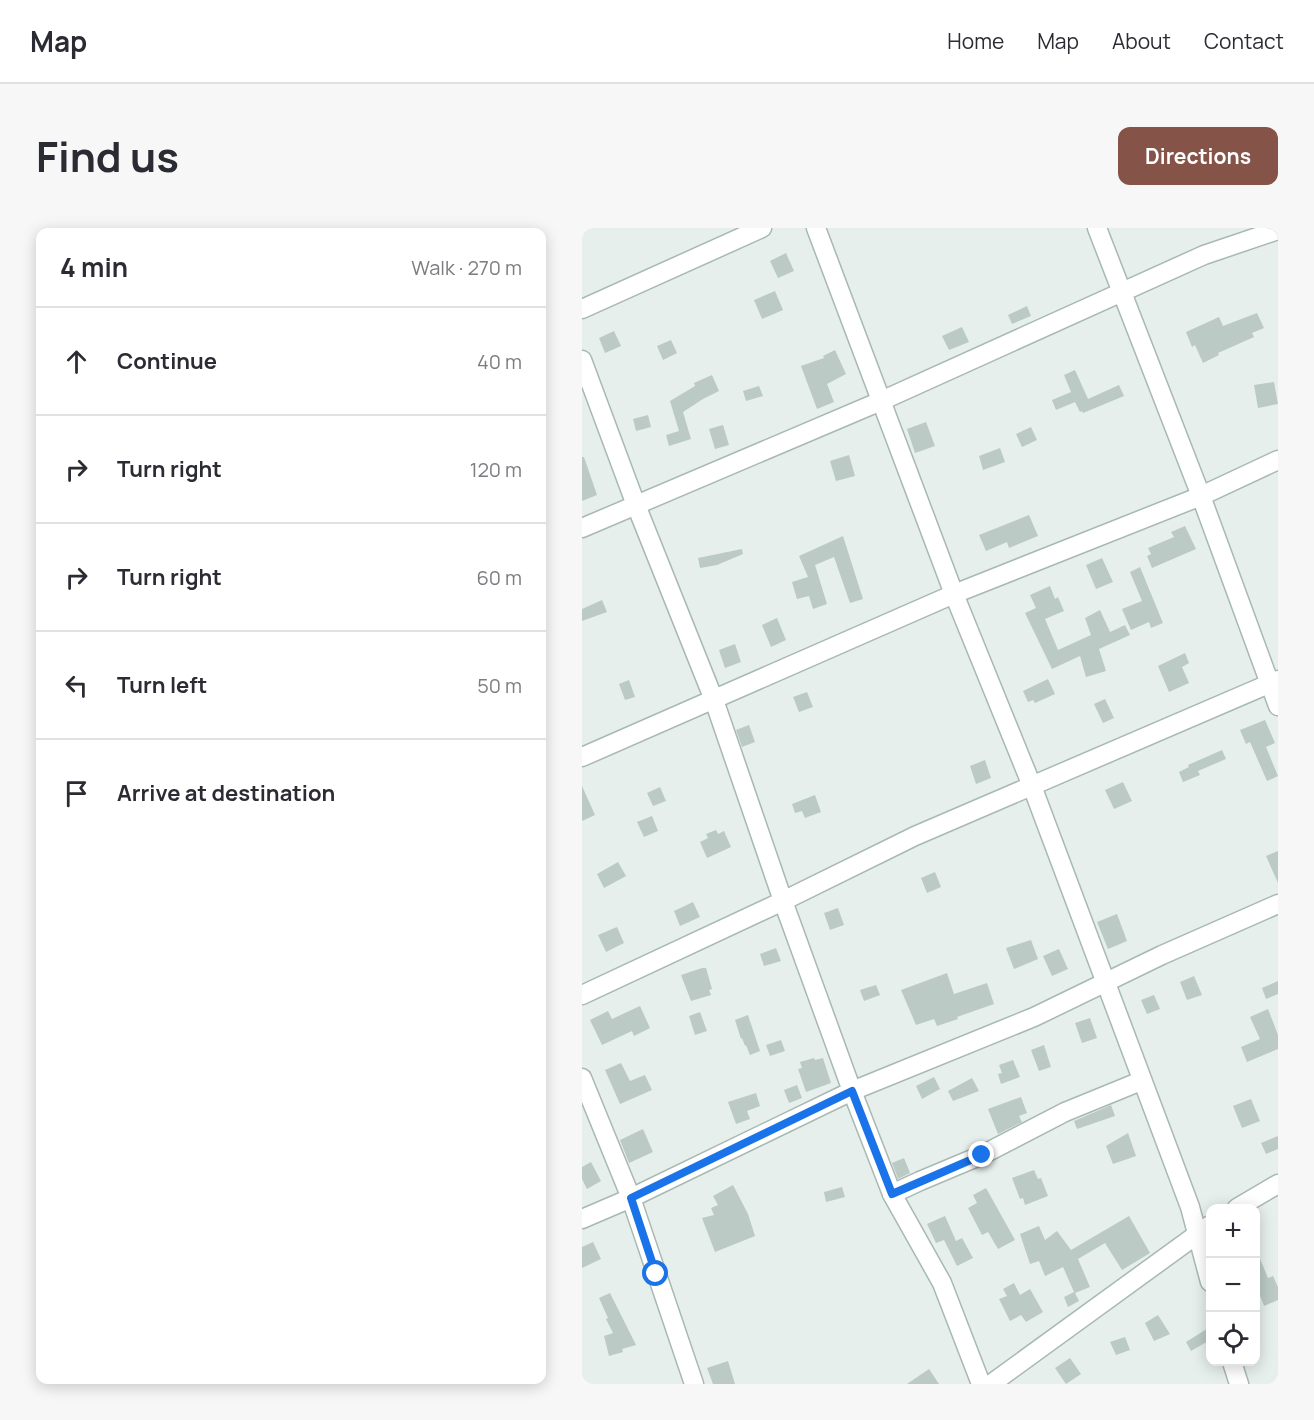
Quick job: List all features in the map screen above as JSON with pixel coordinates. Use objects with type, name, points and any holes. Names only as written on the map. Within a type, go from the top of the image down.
[{"type":"street","points":[[582,309],[762,228]]},
{"type":"street","points":[[816,228],[954,594],[1032,786],[1141,1081],[1190,1207],[1204,1229],[1207,1258]]},
{"type":"street","points":[[1097,228],[1274,682],[1278,706]]},
{"type":"street","points":[[582,528],[881,401],[1204,255],[1278,230]]},
{"type":"street","points":[[582,360],[636,505],[714,700],[783,901],[892,1194],[942,1283],[981,1384]]},
{"type":"street","points":[[582,757],[954,594],[1201,495],[1278,460]]},
{"type":"street","points":[[582,995],[915,836],[1274,682]]},
{"type":"street","points":[[582,1219],[631,1198],[852,1091],[1034,1017],[1162,955],[1278,904]]},
{"type":"street","points":[[582,1078],[631,1198],[694,1384]]},
{"type":"street","points":[[892,1194],[982,1155],[1065,1112],[1141,1081]]},
{"type":"street","points":[[1245,1204],[1278,1184]]},
{"type":"street","points":[[991,1384],[1204,1229]]},
{"type":"street","points":[[1233,1366],[1239,1384]]},
{"type":"building","points":[[786,253],[794,271],[778,278],[770,261]]},
{"type":"building","points":[[775,291],[783,310],[762,319],[754,300]]},
{"type":"building","points":[[1027,306],[1031,316],[1012,324],[1008,315]]},
{"type":"building","points":[[1257,313],[1264,328],[1252,333],[1254,337],[1218,353],[1219,355],[1203,363],[1195,345],[1192,347],[1186,332],[1219,317],[1223,326]]},
{"type":"building","points":[[962,327],[969,342],[949,350],[942,336]]},
{"type":"building","points":[[614,331],[621,346],[605,353],[599,338]]},
{"type":"building","points":[[671,340],[677,353],[663,360],[657,346]]},
{"type":"building","points":[[835,350],[846,374],[827,384],[834,402],[817,409],[801,366],[824,358],[823,356]]},
{"type":"building","points":[[1075,370],[1088,399],[1119,385],[1124,396],[1083,413],[1080,412],[1075,402],[1056,410],[1052,400],[1071,392],[1064,375]]},
{"type":"building","points":[[712,375],[719,391],[683,412],[691,439],[669,446],[666,435],[679,431],[670,401],[695,386],[694,383]]},
{"type":"building","points":[[1274,382],[1278,404],[1258,408],[1254,385]]},
{"type":"building","points":[[759,386],[763,396],[746,401],[743,391]]},
{"type":"building","points":[[648,415],[651,427],[636,431],[633,419]]},
{"type":"building","points":[[926,422],[935,446],[915,453],[907,429]]},
{"type":"building","points":[[723,425],[729,445],[715,449],[709,429]]},
{"type":"building","points":[[1031,427],[1037,440],[1022,447],[1016,434]]},
{"type":"building","points":[[1000,448],[1005,462],[983,470],[979,456]]},
{"type":"building","points":[[849,455],[855,476],[836,481],[830,461]]},
{"type":"building","points":[[582,457],[584,457],[597,495],[582,501]]},
{"type":"building","points":[[1029,515],[1038,536],[1009,548],[1007,542],[986,551],[979,535]]},
{"type":"building","points":[[1185,526],[1196,549],[1152,568],[1147,556],[1151,554],[1148,548],[1174,537],[1171,532]]},
{"type":"building","points":[[843,536],[863,599],[850,603],[834,557],[815,565],[827,604],[813,609],[809,596],[797,599],[792,582],[808,577],[799,556]]},
{"type":"building","points":[[742,549],[743,554],[717,565],[700,568],[698,558]]},
{"type":"building","points":[[1102,558],[1113,582],[1096,589],[1086,565]]},
{"type":"building","points":[[1140,567],[1163,623],[1151,628],[1149,622],[1131,630],[1122,609],[1142,601],[1130,572]]},
{"type":"building","points":[[1050,586],[1055,599],[1058,597],[1064,611],[1045,619],[1058,650],[1091,635],[1085,618],[1100,610],[1110,632],[1125,625],[1130,635],[1099,649],[1106,671],[1086,677],[1080,656],[1052,669],[1025,613],[1036,608],[1030,595]]},
{"type":"building","points":[[602,600],[607,612],[582,621],[582,609]]},
{"type":"building","points":[[777,618],[786,640],[771,647],[762,625]]},
{"type":"building","points":[[735,644],[741,662],[725,668],[719,650]]},
{"type":"building","points":[[1185,653],[1189,663],[1182,667],[1189,683],[1169,692],[1158,666]]},
{"type":"building","points":[[1048,679],[1055,694],[1035,703],[1033,700],[1028,702],[1023,691]]},
{"type":"building","points":[[629,680],[635,697],[625,700],[619,684]]},
{"type":"building","points":[[807,692],[813,707],[799,712],[793,697]]},
{"type":"building","points":[[1105,699],[1114,718],[1103,723],[1094,704]]},
{"type":"building","points":[[1265,720],[1275,743],[1266,747],[1278,776],[1267,781],[1250,742],[1246,744],[1240,730]]},
{"type":"building","points":[[749,725],[755,742],[742,747],[736,730]]},
{"type":"building","points":[[1222,750],[1226,759],[1198,771],[1200,775],[1183,782],[1179,772],[1189,767],[1188,765]]},
{"type":"building","points":[[985,760],[991,778],[976,784],[970,766]]},
{"type":"building","points":[[1123,782],[1132,801],[1114,809],[1105,790]]},
{"type":"building","points":[[582,786],[595,815],[582,821]]},
{"type":"building","points":[[660,787],[666,801],[653,806],[647,793]]},
{"type":"building","points":[[815,795],[821,812],[805,818],[802,811],[795,813],[792,804]]},
{"type":"building","points":[[652,816],[658,831],[644,837],[637,822]]},
{"type":"building","points":[[716,830],[718,834],[724,831],[731,847],[707,858],[700,842],[708,838],[706,834]]},
{"type":"building","points":[[1278,851],[1278,883],[1266,856]]},
{"type":"building","points":[[618,862],[626,876],[604,888],[597,874]]},
{"type":"building","points":[[935,872],[941,887],[927,893],[921,878]]},
{"type":"building","points":[[693,902],[700,917],[680,926],[674,911]]},
{"type":"building","points":[[838,908],[844,925],[830,930],[824,913]]},
{"type":"building","points":[[1117,914],[1127,941],[1108,949],[1097,922]]},
{"type":"building","points":[[617,927],[624,943],[606,952],[598,935]]},
{"type":"building","points":[[1031,940],[1038,959],[1014,969],[1006,948]]},
{"type":"building","points":[[776,948],[781,961],[764,966],[760,954]]},
{"type":"building","points":[[1059,949],[1068,969],[1052,976],[1043,956]]},
{"type":"building","points":[[706,968],[712,989],[709,990],[711,995],[691,1001],[681,975]]},
{"type":"building","points":[[947,973],[954,994],[987,983],[994,1004],[937,1026],[934,1019],[916,1025],[901,990]]},
{"type":"building","points":[[1194,976],[1202,995],[1187,1000],[1180,982]]},
{"type":"building","points":[[1278,981],[1278,994],[1266,999],[1262,988]]},
{"type":"building","points":[[876,985],[880,995],[864,1001],[860,990]]},
{"type":"building","points":[[1154,995],[1160,1009],[1147,1014],[1141,1000]]},
{"type":"building","points":[[640,1006],[650,1028],[634,1036],[632,1031],[602,1045],[590,1020],[608,1011],[612,1019]]},
{"type":"building","points":[[1268,1009],[1278,1035],[1278,1049],[1247,1062],[1241,1047],[1260,1039],[1250,1017]]},
{"type":"building","points":[[700,1012],[707,1031],[695,1035],[689,1016]]},
{"type":"building","points":[[748,1015],[760,1051],[750,1055],[741,1039],[735,1020]]},
{"type":"building","points":[[1090,1018],[1097,1038],[1082,1043],[1075,1023]]},
{"type":"building","points":[[781,1040],[785,1051],[770,1056],[766,1045]]},
{"type":"building","points":[[1044,1045],[1051,1067],[1039,1071],[1031,1050]]},
{"type":"building","points":[[814,1058],[815,1060],[823,1058],[831,1083],[806,1092],[798,1069],[802,1068],[800,1062]]},
{"type":"building","points":[[1013,1060],[1020,1077],[1001,1084],[998,1074],[1002,1073],[999,1065]]},
{"type":"building","points":[[621,1063],[630,1081],[645,1075],[652,1090],[620,1104],[605,1070]]},
{"type":"building","points":[[934,1077],[940,1089],[922,1099],[916,1086]]},
{"type":"building","points":[[972,1078],[979,1091],[953,1101],[948,1091]]},
{"type":"building","points":[[797,1085],[802,1098],[789,1103],[784,1090]]},
{"type":"building","points":[[756,1093],[760,1106],[747,1111],[750,1119],[736,1124],[728,1102]]},
{"type":"building","points":[[1021,1097],[1027,1113],[1019,1116],[1022,1122],[998,1134],[988,1109]]},
{"type":"building","points":[[1251,1099],[1260,1121],[1242,1128],[1233,1106]]},
{"type":"building","points":[[1111,1105],[1115,1116],[1077,1129],[1074,1121]]},
{"type":"building","points":[[643,1129],[653,1152],[629,1163],[620,1140]]},
{"type":"building","points":[[1128,1133],[1136,1156],[1113,1164],[1106,1146]]},
{"type":"building","points":[[1278,1136],[1278,1149],[1266,1154],[1261,1143]]},
{"type":"building","points":[[904,1158],[910,1173],[898,1179],[892,1163]]},
{"type":"building","points":[[591,1162],[601,1181],[587,1189],[582,1179],[582,1167]]},
{"type":"building","points":[[1034,1170],[1038,1179],[1041,1178],[1048,1196],[1025,1205],[1023,1198],[1020,1199],[1012,1178]]},
{"type":"building","points":[[733,1185],[748,1214],[755,1236],[715,1252],[702,1218],[714,1215],[711,1208],[718,1205],[713,1196]]},
{"type":"building","points":[[842,1187],[845,1197],[826,1202],[824,1192]]},
{"type":"building","points":[[986,1188],[1015,1240],[998,1249],[988,1232],[982,1235],[968,1208],[977,1203],[973,1195]]},
{"type":"building","points":[[945,1216],[956,1241],[962,1238],[973,1258],[957,1266],[944,1240],[936,1243],[927,1224]]},
{"type":"building","points":[[1129,1216],[1150,1253],[1122,1270],[1105,1243],[1078,1259],[1090,1287],[1075,1293],[1079,1301],[1068,1307],[1064,1297],[1074,1292],[1063,1267],[1045,1276],[1039,1261],[1030,1264],[1020,1234],[1039,1226],[1045,1240],[1057,1231],[1071,1250]]},
{"type":"building","points":[[593,1242],[601,1259],[582,1268],[582,1247]]},
{"type":"building","points":[[1260,1259],[1268,1278],[1273,1276],[1278,1287],[1278,1300],[1264,1306],[1260,1296]]},
{"type":"building","points":[[1014,1283],[1020,1295],[1030,1289],[1043,1312],[1026,1322],[1021,1315],[1010,1321],[999,1299],[1007,1296],[1003,1289]]},
{"type":"building","points":[[610,1293],[636,1345],[609,1356],[604,1336],[613,1333],[599,1298]]},
{"type":"building","points":[[1158,1315],[1170,1334],[1154,1341],[1145,1323]]},
{"type":"building","points":[[1206,1330],[1206,1342],[1191,1351],[1186,1342]]},
{"type":"building","points":[[1125,1337],[1130,1350],[1116,1355],[1110,1342]]},
{"type":"building","points":[[1070,1358],[1081,1374],[1066,1384],[1055,1368]]},
{"type":"building","points":[[728,1361],[735,1384],[713,1384],[707,1368]]},
{"type":"building","points":[[929,1369],[939,1384],[907,1384]]},
{"type":"route","points":[[656,1274],[631,1198],[852,1091],[892,1194],[982,1155]]}]
